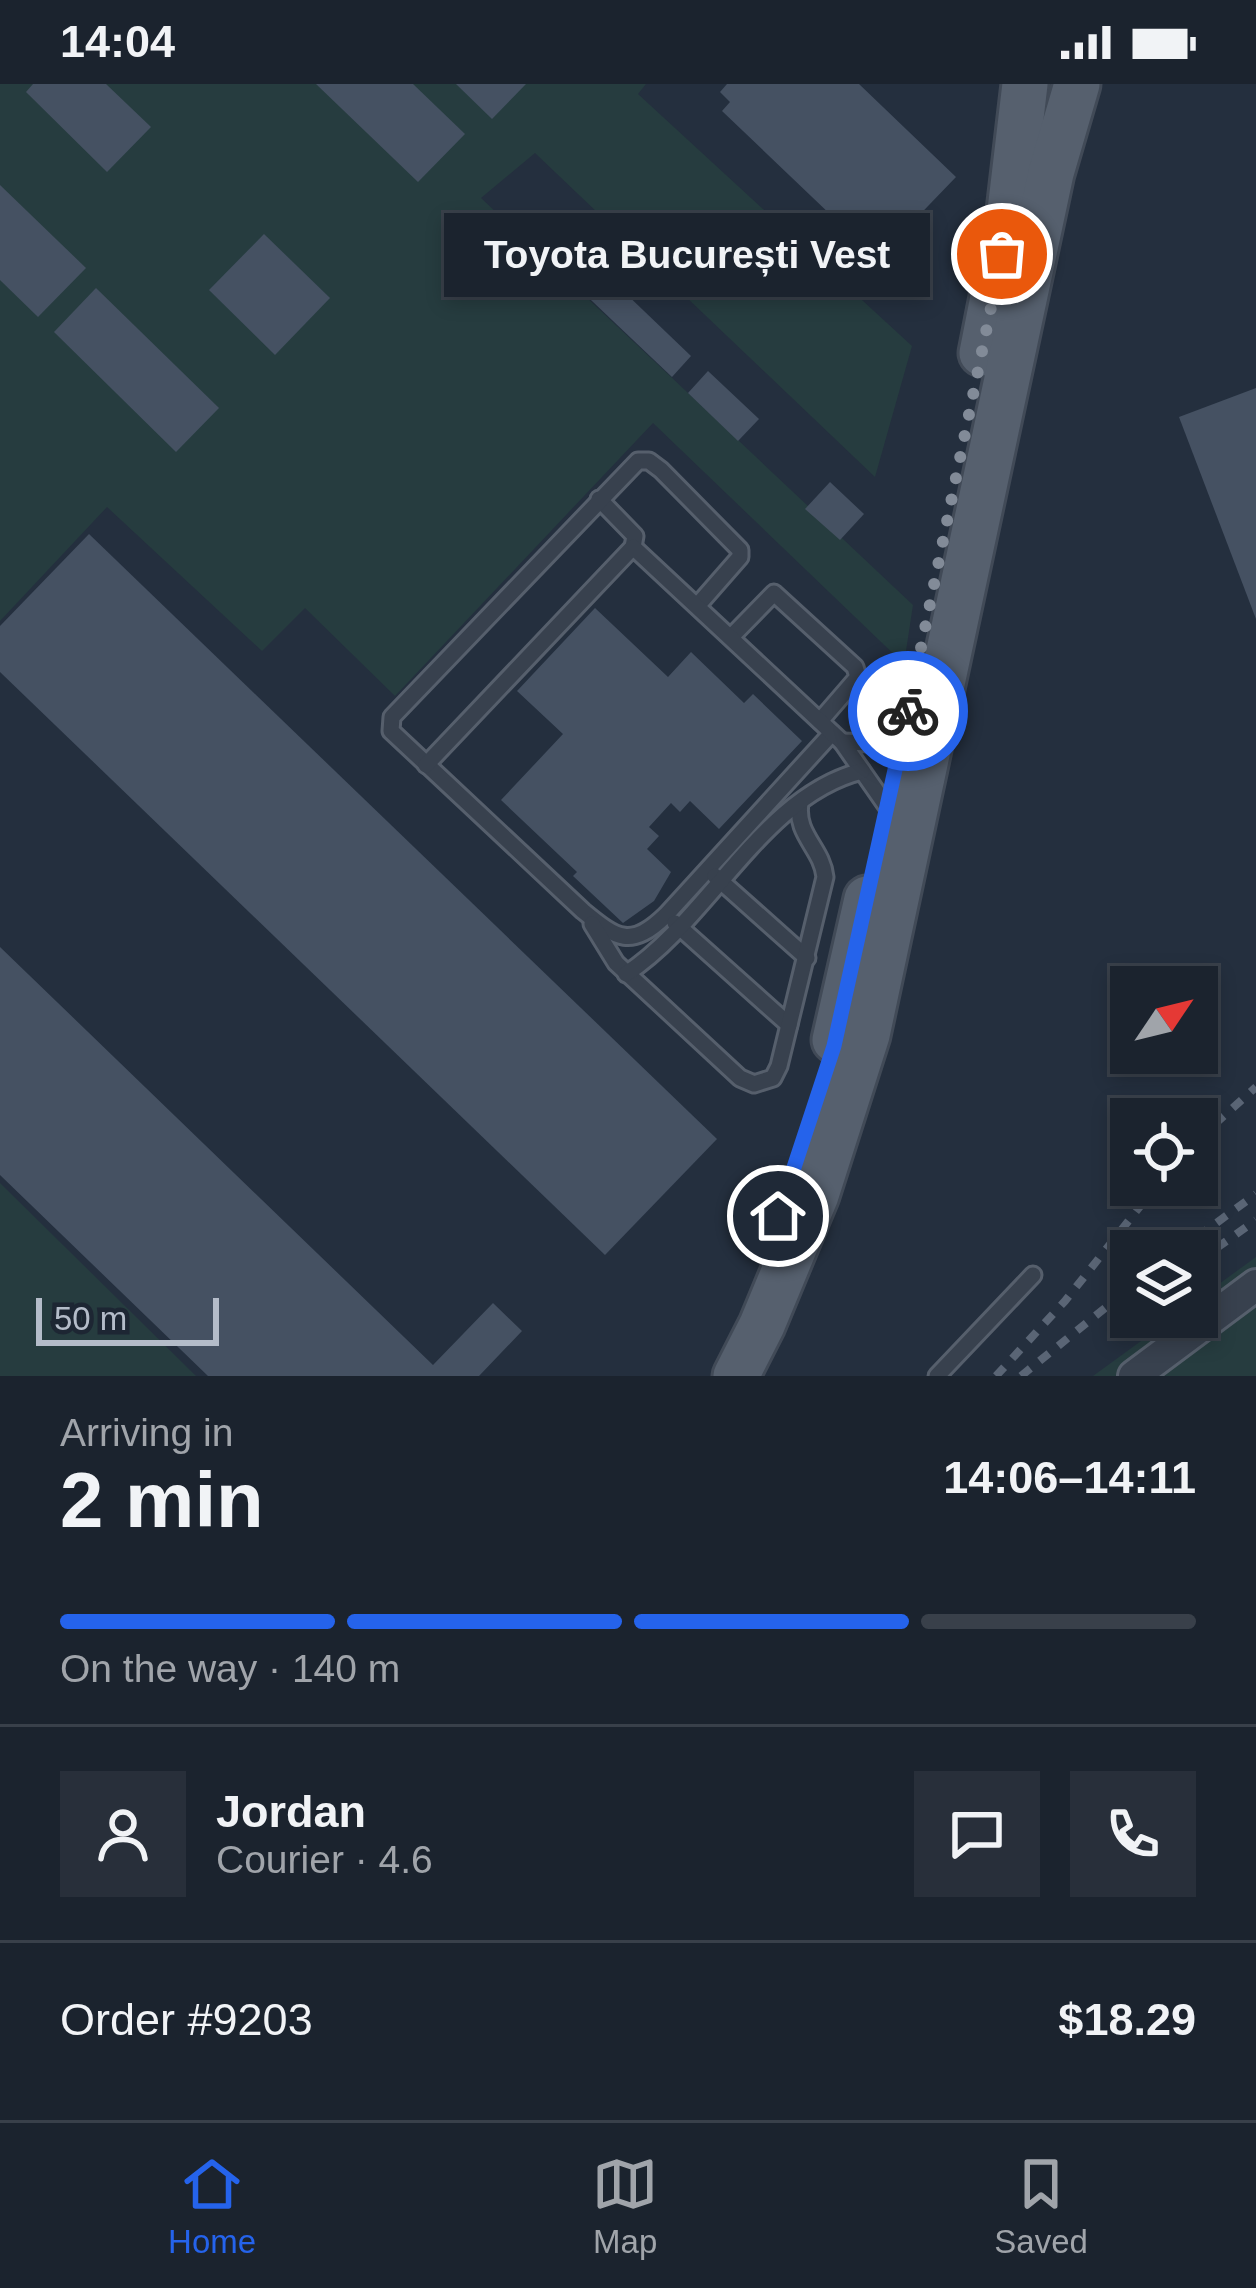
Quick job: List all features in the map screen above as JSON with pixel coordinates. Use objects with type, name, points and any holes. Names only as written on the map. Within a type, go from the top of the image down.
[{"type":"main road","points":[[706,1376],[778,1216],[834,1046],[888,808],[1010,211],[1025,84]]},
{"type":"main road","points":[[736,1376],[816,1196],[867,1035],[1051,173],[1077,84]]},
{"type":"street","points":[[1134,1376],[1256,1285]]},
{"type":"lane","points":[[698,605],[740,557],[740,550],[649,461],[638,461],[392,717],[391,731],[605,929],[626,937],[646,933],[831,732],[857,677],[856,667],[774,593],[731,637]]},
{"type":"lane","points":[[426,765],[633,547],[631,530],[598,499]]},
{"type":"lane","points":[[633,547],[831,732],[888,808]]},
{"type":"lane","points":[[831,732],[901,744]]},
{"type":"lane","points":[[626,974],[655,954],[800,803],[826,784],[862,771]]},
{"type":"lane","points":[[584,911],[626,974],[740,1078],[754,1084],[773,1078],[825,877],[824,864],[800,828],[800,803]]},
{"type":"lane","points":[[707,869],[807,958]]},
{"type":"lane","points":[[666,915],[790,1025]]},
{"type":"lane","points":[[937,1376],[1033,1275]]},
{"type":"green space","points":[[0,84],[646,84],[638,94],[912,346],[875,477],[535,153],[481,198],[913,605],[904,664],[653,423],[395,696],[305,608],[262,651],[107,507],[0,621]]},
{"type":"green space","points":[[0,1183],[196,1376],[0,1376]]},
{"type":"green space","points":[[1256,1257],[1256,1376],[1093,1376],[1145,1338],[1218,1338],[1218,1285]]},
{"type":"building","points":[[33,84],[106,84],[151,127],[107,172],[26,92]]},
{"type":"building","points":[[316,84],[413,84],[465,134],[418,182]]},
{"type":"building","points":[[456,84],[526,84],[492,119]]},
{"type":"building","points":[[727,84],[859,84],[956,177],[877,259],[722,111],[730,102],[720,92]]},
{"type":"building","points":[[0,185],[86,268],[38,317],[0,280]]},
{"type":"building","points":[[264,234],[330,298],[275,355],[209,290]]},
{"type":"building","points":[[572,242],[691,356],[672,377],[552,263]]},
{"type":"building","points":[[96,288],[219,408],[176,452],[54,332]]},
{"type":"building","points":[[708,371],[759,419],[738,441],[688,393]]},
{"type":"building","points":[[1256,388],[1256,619],[1179,417]]},
{"type":"building","points":[[830,482],[864,514],[840,540],[805,509]]},
{"type":"building","points":[[89,534],[717,1139],[605,1255],[0,672],[0,626]]},
{"type":"building","points":[[595,608],[668,677],[691,652],[744,703],[753,694],[802,741],[719,829],[690,801],[680,812],[671,803],[649,827],[659,836],[647,849],[671,872],[654,901],[623,923],[501,800],[563,734],[517,691]]},
{"type":"building","points":[[0,947],[433,1365],[493,1303],[522,1331],[479,1376],[208,1376],[0,1175]]},
{"type":"railway","points":[[1218,1121],[1256,1087]]},
{"type":"railway","points":[[1207,1230],[1256,1194]]},
{"type":"railway","points":[[996,1376],[1065,1301],[1140,1206]]},
{"type":"railway","points":[[1218,1247],[1256,1220]]},
{"type":"railway","points":[[1021,1376],[1110,1304]]},
{"type":"way so far","points":[[908,711],[1002,254]]},
{"type":"place","name":"Toyota București Vest","points":[[1002,254]]},
{"type":"route","points":[[778,1216],[834,1046],[908,711]]}]
